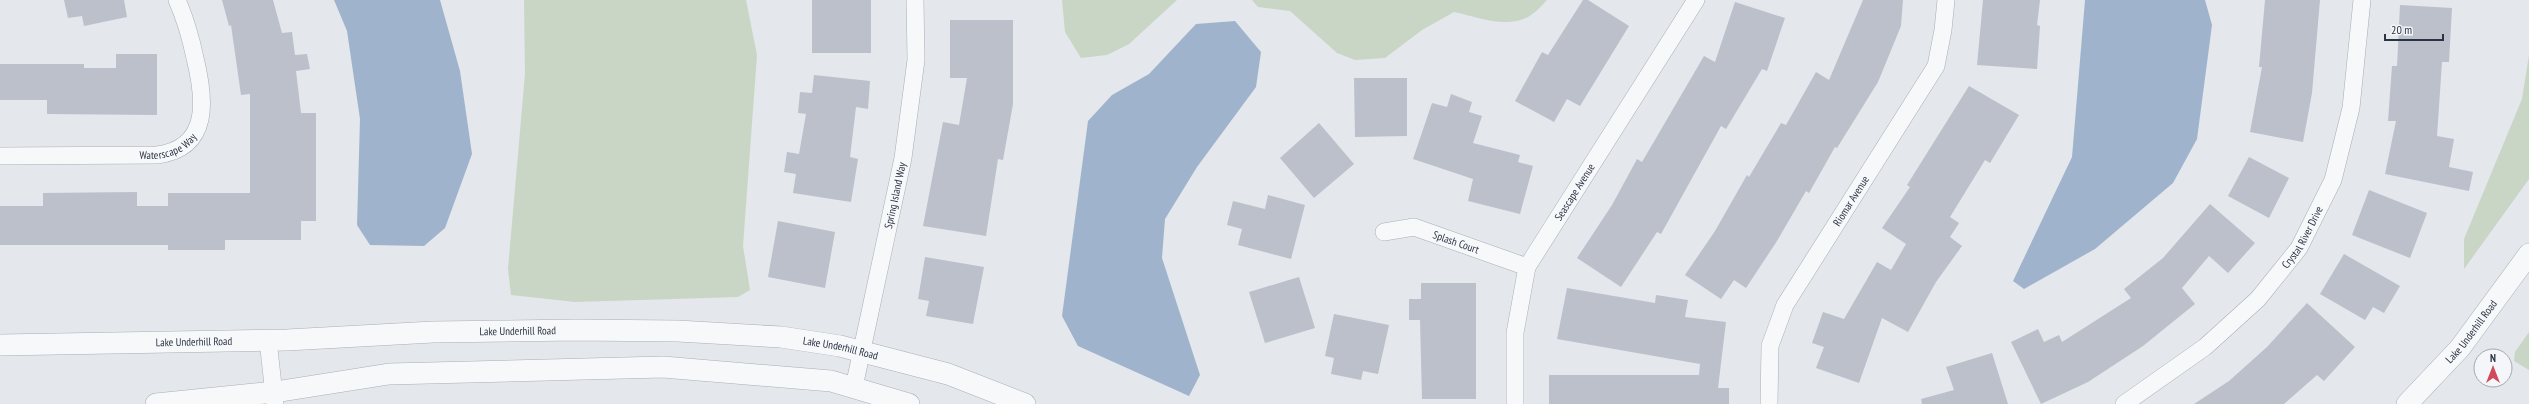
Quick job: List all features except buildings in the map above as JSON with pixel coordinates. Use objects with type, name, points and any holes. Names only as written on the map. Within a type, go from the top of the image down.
[{"type":"street","name":"Waterscape Way","points":[[0,156],[157,155],[180,149],[189,142],[200,122],[202,97],[192,43],[177,0]]},
{"type":"street","name":"Spring Island Way","points":[[854,387],[863,351],[903,158],[916,60],[915,0]]},
{"type":"street","name":"Seascape Avenue","points":[[1515,404],[1515,333],[1527,267],[1696,0]]},
{"type":"street","name":"Riomar Avenue","points":[[1768,404],[1770,346],[1785,305],[1936,66],[1943,30],[1946,0]]},
{"type":"street","name":"Crystal River Drive","points":[[2124,404],[2205,346],[2258,299],[2299,248],[2335,173],[2351,108],[2362,0]]},
{"type":"street","name":"Splash Court","points":[[1384,232],[1414,227],[1527,267]]},
{"type":"street","name":"Lake Underhill Road","points":[[2407,404],[2460,348],[2529,254]]},
{"type":"street","name":"Lake Underhill Road","points":[[0,345],[268,340],[434,332],[678,331],[781,336],[863,351],[948,374],[1025,404]]},
{"type":"street","points":[[268,340],[275,398]]},
{"type":"street","points":[[156,404],[275,398],[390,374],[663,367],[775,375],[831,381],[909,404]]},
{"type":"green space","points":[[524,0],[746,0],[757,55],[743,246],[750,290],[738,297],[575,302],[511,295],[508,269],[525,74]]},
{"type":"green space","points":[[1062,0],[1177,0],[1129,44],[1107,55],[1081,58],[1065,32]]},
{"type":"green space","points":[[1252,0],[1547,0],[1531,15],[1513,22],[1493,21],[1454,12],[1422,30],[1385,58],[1355,60],[1337,53],[1290,11],[1258,7]]},
{"type":"green space","points":[[2529,55],[2529,179],[2464,269],[2464,239],[2522,99]]},
{"type":"green space","points":[[2529,332],[2529,370],[2514,361],[2515,352]]},
{"type":"water","points":[[334,0],[440,0],[460,71],[472,154],[445,228],[424,246],[370,245],[357,225],[360,119],[347,31]]},
{"type":"water","points":[[2085,0],[2205,0],[2212,25],[2197,139],[2173,183],[2095,249],[2024,289],[2013,281],[2072,157]]},
{"type":"water","points":[[1235,21],[1261,52],[1256,87],[1197,167],[1165,219],[1162,258],[1200,375],[1189,396],[1078,346],[1062,316],[1088,121],[1112,95],[1149,74],[1196,24]]}]
